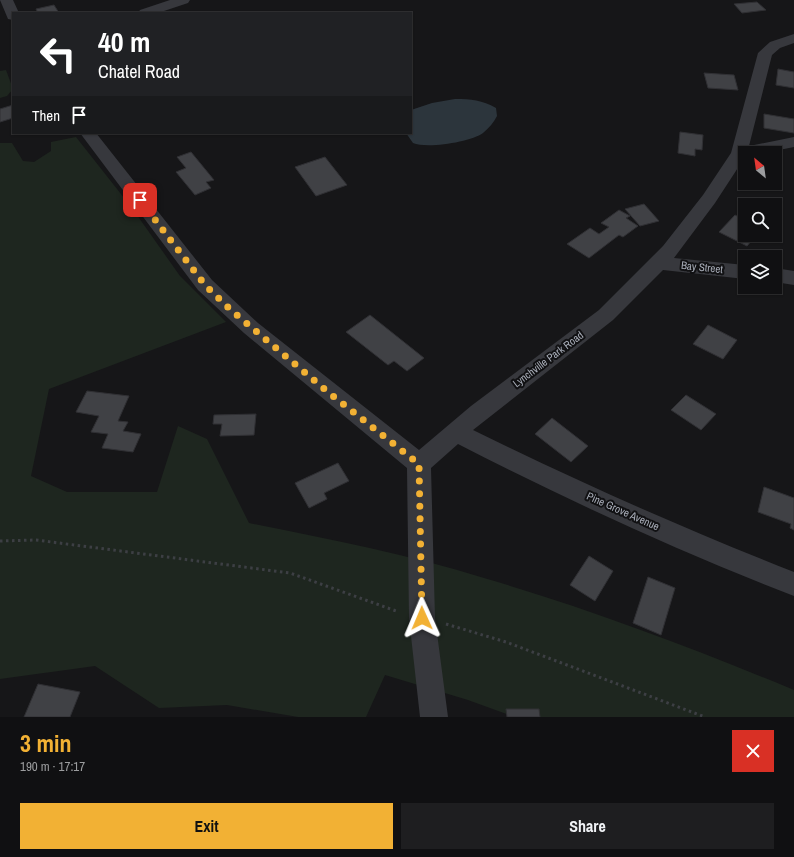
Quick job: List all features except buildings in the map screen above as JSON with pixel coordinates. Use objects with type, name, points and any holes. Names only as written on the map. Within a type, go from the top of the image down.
[{"type":"street","points":[[6,0],[12,14]]},
{"type":"street","points":[[148,8],[183,0]]},
{"type":"street","name":"Lynchville Park Road","points":[[741,146],[760,67],[765,53],[775,45],[794,38]]},
{"type":"street","points":[[89,134],[205,285],[251,328],[419,464],[422,618],[434,717]]},
{"type":"street","points":[[774,146],[794,142]]},
{"type":"street","name":"Lynchville Park Road","points":[[419,464],[455,432],[606,315],[660,263],[709,199],[738,155]]},
{"type":"street","name":"Bay Street","points":[[660,263],[738,271]]},
{"type":"street","points":[[782,276],[794,278]]},
{"type":"street","name":"Pine Grove Avenue","points":[[455,432],[490,451],[527,468],[722,555],[794,584]]},
{"type":"path","points":[[0,541],[36,540],[290,573],[405,614]]},
{"type":"path","points":[[444,623],[506,642],[705,717]]},
{"type":"shaded area","points":[[6,70],[12,90],[7,96],[0,98],[0,71]]},
{"type":"shaded area","points":[[455,99],[486,103],[496,108],[497,116],[483,133],[469,139],[438,145],[420,145],[413,143],[407,134],[412,134],[412,110],[432,103]]},
{"type":"shaded area","points":[[76,137],[132,208],[180,276],[226,322],[49,389],[31,476],[67,492],[157,492],[178,426],[207,439],[249,523],[367,548],[455,569],[602,616],[718,659],[794,690],[794,717],[515,717],[468,700],[385,675],[366,717],[298,717],[227,705],[159,708],[95,666],[0,679],[0,143],[12,143],[23,161],[34,162],[51,151],[51,142]]},
{"type":"route","points":[[140,200],[205,285],[231,310],[345,406],[419,464],[422,618]]}]
